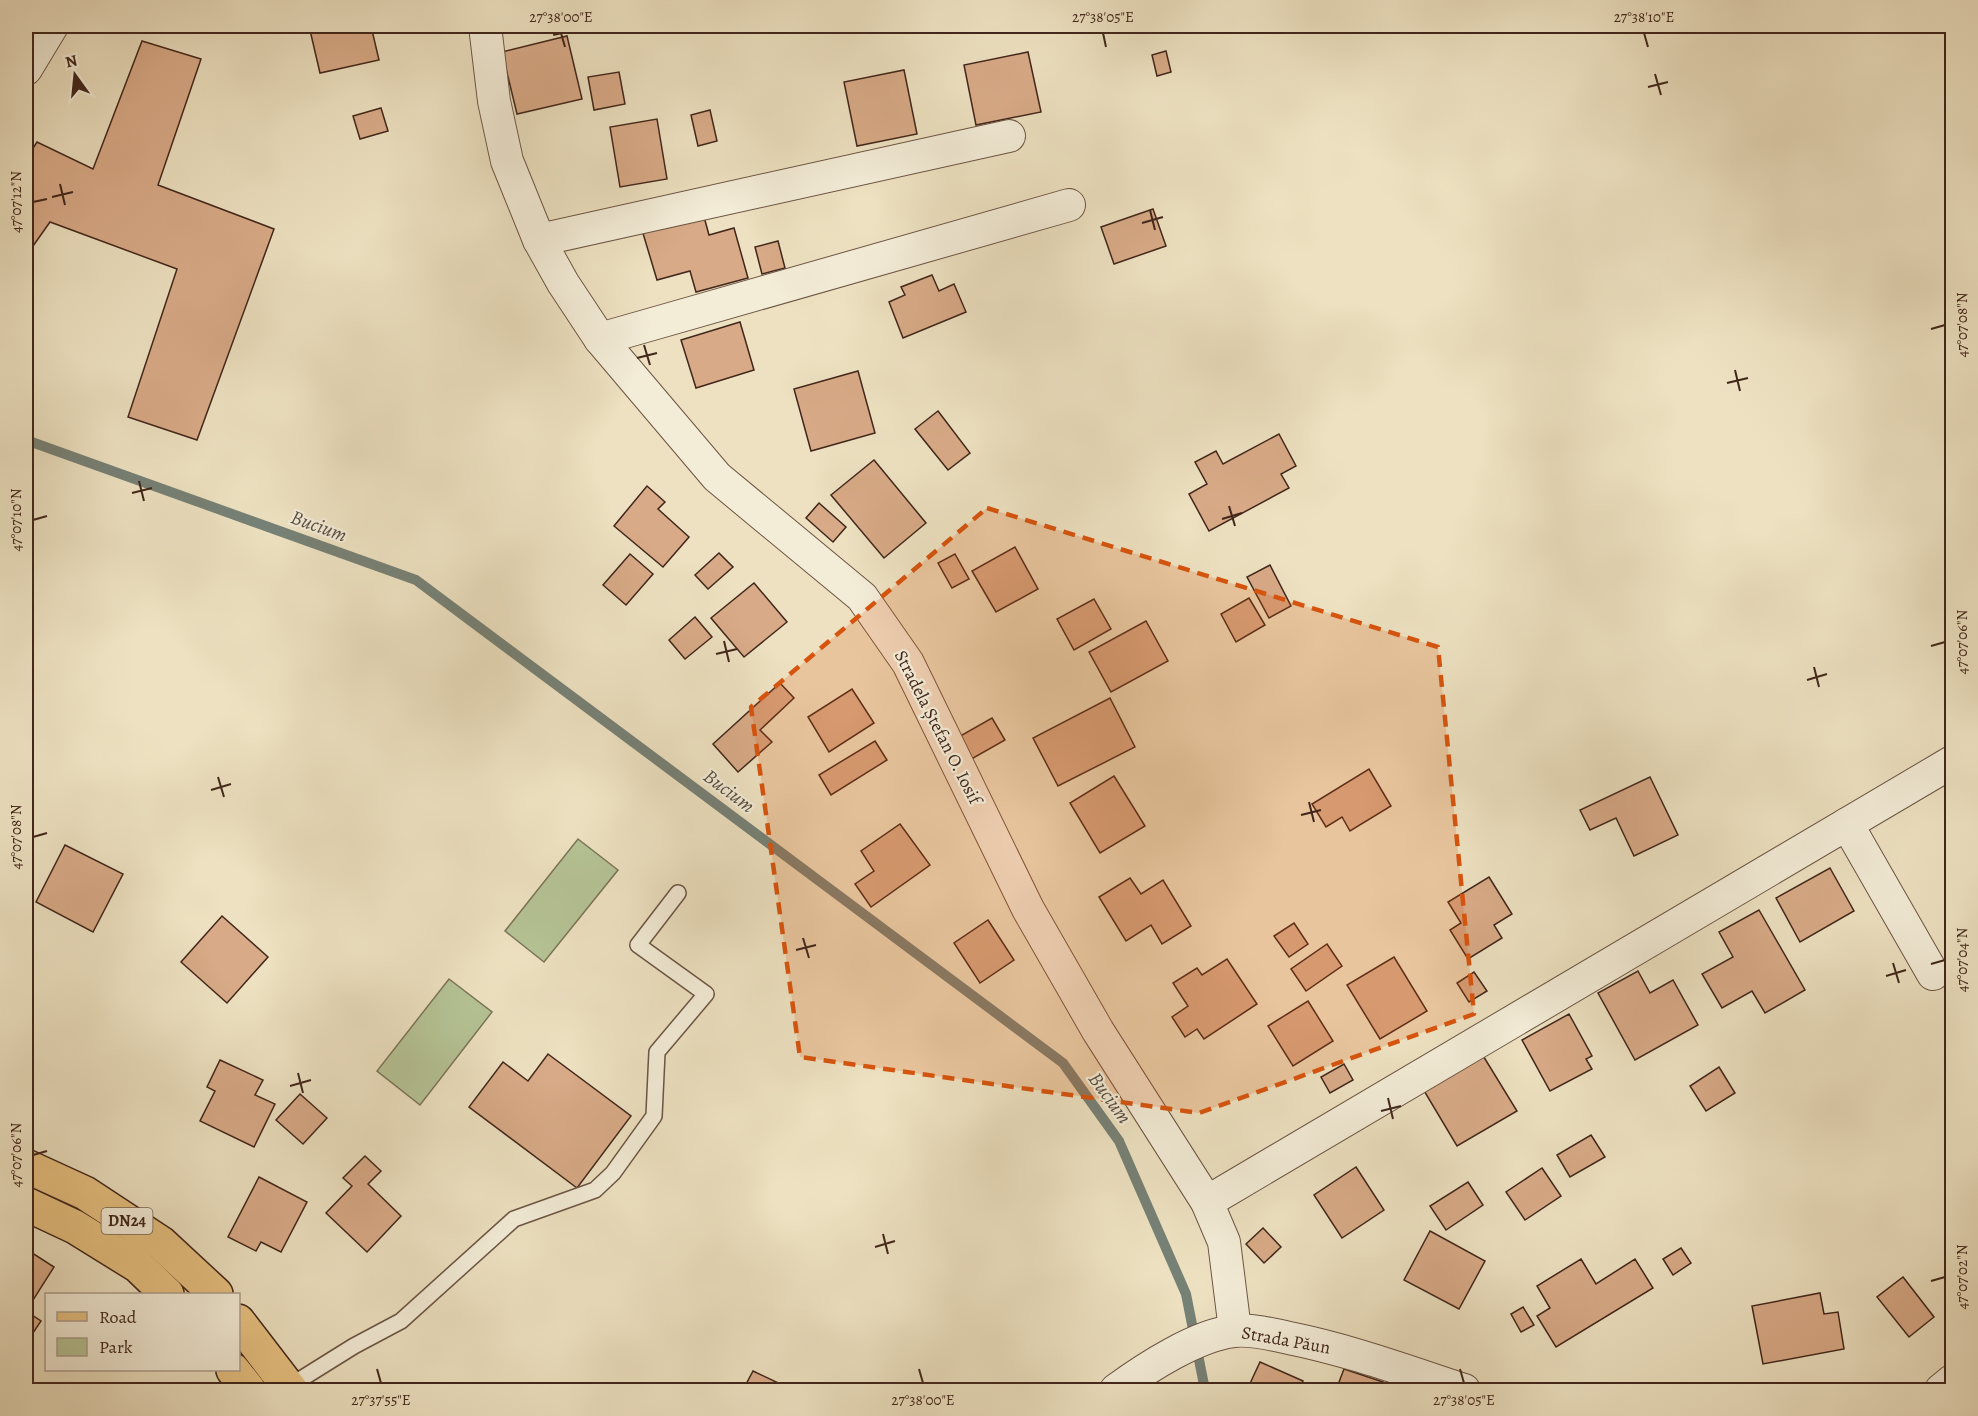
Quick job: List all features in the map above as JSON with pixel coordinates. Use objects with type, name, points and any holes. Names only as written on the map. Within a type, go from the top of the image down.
[{"type":"main road","name":"DN24","points":[[26,1166],[85,1192],[161,1243],[215,1293]]},
{"type":"main road","name":"DN24","points":[[26,1204],[75,1227],[138,1266],[165,1293]]},
{"type":"main road","points":[[240,1324],[287,1389]]},
{"type":"main road","points":[[233,1371],[249,1390]]},
{"type":"street","points":[[26,69],[52,26]]},
{"type":"street","name":"Stradela Ștefan O. Iosif","points":[[485,26],[494,101],[507,160],[539,240],[563,283],[600,339],[717,477],[862,597],[908,663],[1028,909],[1098,1031],[1207,1202],[1224,1242],[1226,1333]]},
{"type":"street","points":[[539,240],[1009,136]]},
{"type":"street","points":[[600,339],[1069,205]]},
{"type":"street","points":[[1207,1202],[1953,762]]},
{"type":"street","points":[[1847,824],[1933,974]]},
{"type":"street","name":"Strada Păun","points":[[1130,1386],[1174,1353],[1226,1333],[1270,1334],[1327,1345],[1464,1390]]},
{"type":"street","points":[[1941,1390],[1953,1381]]},
{"type":"lane","points":[[287,1389],[354,1346],[401,1321],[514,1218],[595,1190],[613,1173],[654,1116],[657,1052],[706,994],[638,945],[678,892]]},
{"type":"highlighted area","points":[[987,508],[1438,647],[1474,1014],[1199,1113],[800,1057],[751,707]]},
{"type":"green space","points":[[578,839],[618,870],[544,962],[505,931]]},
{"type":"green space","points":[[449,979],[492,1012],[420,1105],[377,1071]]},
{"type":"building","points":[[309,26],[371,26],[379,60],[320,73]]},
{"type":"building","points":[[552,26],[595,26],[554,35]]},
{"type":"building","points":[[567,36],[582,99],[517,114],[502,52]]},
{"type":"building","points":[[142,41],[201,59],[158,185],[274,229],[197,440],[128,417],[177,269],[50,222],[26,256],[26,159],[37,142],[93,169]]},
{"type":"building","points":[[1166,51],[1171,72],[1157,76],[1152,55]]},
{"type":"building","points":[[1028,52],[1041,112],[976,125],[964,65]]},
{"type":"building","points":[[904,70],[917,134],[857,146],[844,82]]},
{"type":"building","points":[[619,72],[625,104],[594,110],[588,77]]},
{"type":"building","points":[[381,108],[388,131],[360,139],[353,116]]},
{"type":"building","points":[[710,110],[717,141],[698,146],[691,115]]},
{"type":"building","points":[[657,119],[667,179],[620,187],[610,127]]},
{"type":"building","points":[[1153,209],[1166,246],[1114,264],[1101,227]]},
{"type":"building","points":[[703,213],[709,235],[734,228],[748,278],[696,292],[690,271],[657,280],[642,230]]},
{"type":"building","points":[[778,241],[785,268],[762,274],[755,247]]},
{"type":"building","points":[[932,275],[939,291],[954,284],[966,312],[903,338],[889,302],[905,295],[901,287]]},
{"type":"building","points":[[740,322],[754,370],[696,388],[681,340]]},
{"type":"building","points":[[858,371],[875,433],[811,451],[794,389]]},
{"type":"building","points":[[938,411],[970,453],[948,470],[915,429]]},
{"type":"building","points":[[1279,434],[1296,466],[1281,474],[1289,488],[1209,531],[1189,494],[1207,484],[1195,462],[1216,451],[1223,464]]},
{"type":"building","points":[[874,460],[926,523],[884,558],[831,495]]},
{"type":"building","points":[[647,486],[665,502],[658,509],[689,537],[663,567],[614,526]]},
{"type":"building","points":[[819,503],[846,527],[833,542],[806,518]]},
{"type":"building","points":[[1015,547],[1038,589],[996,612],[972,571]]},
{"type":"building","points":[[719,553],[733,567],[708,589],[695,575]]},
{"type":"building","points":[[630,554],[653,574],[626,605],[603,585]]},
{"type":"building","points":[[955,554],[969,579],[952,588],[938,563]]},
{"type":"building","points":[[1270,565],[1291,606],[1269,618],[1247,577]]},
{"type":"building","points":[[754,583],[787,622],[744,657],[711,618]]},
{"type":"building","points":[[1249,598],[1265,625],[1236,642],[1221,614]]},
{"type":"building","points":[[1094,599],[1111,629],[1074,650],[1057,619]]},
{"type":"building","points":[[695,617],[712,637],[685,659],[669,640]]},
{"type":"building","points":[[1146,621],[1168,661],[1111,692],[1089,652]]},
{"type":"building","points":[[780,683],[794,698],[760,730],[772,742],[738,772],[713,744]]},
{"type":"building","points":[[852,689],[874,723],[829,752],[808,717]]},
{"type":"building","points":[[1110,698],[1135,747],[1058,786],[1033,738]]},
{"type":"building","points":[[992,718],[1005,740],[968,761],[955,739]]},
{"type":"building","points":[[875,741],[887,760],[831,795],[819,775]]},
{"type":"building","points":[[1369,769],[1391,806],[1350,831],[1342,817],[1326,827],[1312,804]]},
{"type":"building","points":[[1114,776],[1145,826],[1100,853],[1070,803]]},
{"type":"building","points":[[1650,777],[1678,835],[1634,856],[1616,818],[1590,830],[1580,810]]},
{"type":"building","points":[[900,824],[930,865],[871,907],[855,884],[874,871],[861,851]]},
{"type":"building","points":[[65,845],[123,874],[93,932],[36,902]]},
{"type":"building","points":[[1830,868],[1854,911],[1800,942],[1776,898]]},
{"type":"building","points":[[1489,877],[1512,914],[1494,925],[1502,938],[1468,959],[1450,930],[1461,923],[1448,902]]},
{"type":"building","points":[[1130,878],[1141,894],[1163,880],[1191,926],[1162,944],[1151,925],[1126,941],[1099,897]]},
{"type":"building","points":[[1759,910],[1805,990],[1765,1013],[1752,991],[1722,1008],[1702,974],[1733,957],[1719,932]]},
{"type":"building","points":[[222,916],[268,957],[227,1003],[181,962]]},
{"type":"building","points":[[988,920],[1014,960],[980,983],[954,943]]},
{"type":"building","points":[[1294,923],[1308,944],[1289,957],[1274,936]]},
{"type":"building","points":[[1327,944],[1342,966],[1306,991],[1291,969]]},
{"type":"building","points":[[1394,957],[1427,1011],[1380,1039],[1347,985]]},
{"type":"building","points":[[1227,959],[1257,1004],[1204,1039],[1197,1029],[1185,1037],[1172,1017],[1188,1006],[1173,983],[1197,968],[1202,975]]},
{"type":"building","points":[[1638,971],[1650,993],[1673,980],[1698,1025],[1635,1060],[1598,993]]},
{"type":"building","points":[[1474,972],[1487,991],[1469,1002],[1457,983]]},
{"type":"building","points":[[1308,1001],[1333,1041],[1293,1066],[1268,1026]]},
{"type":"building","points":[[1569,1014],[1592,1056],[1586,1059],[1592,1069],[1550,1091],[1522,1040]]},
{"type":"building","points":[[548,1054],[631,1116],[577,1188],[469,1107],[503,1062],[528,1081]]},
{"type":"building","points":[[1482,1054],[1517,1111],[1457,1146],[1423,1089]]},
{"type":"building","points":[[220,1060],[263,1080],[255,1095],[275,1104],[254,1147],[200,1121],[215,1091],[207,1087]]},
{"type":"building","points":[[1344,1064],[1353,1080],[1330,1093],[1321,1077]]},
{"type":"building","points":[[1719,1067],[1735,1093],[1706,1111],[1690,1086]]},
{"type":"building","points":[[300,1094],[327,1118],[303,1144],[276,1120]]},
{"type":"building","points":[[1591,1135],[1605,1157],[1570,1177],[1557,1155]]},
{"type":"building","points":[[365,1156],[381,1171],[368,1184],[401,1216],[367,1252],[326,1213],[352,1186],[343,1178]]},
{"type":"building","points":[[1356,1167],[1384,1210],[1342,1238],[1314,1195]]},
{"type":"building","points":[[1542,1168],[1561,1196],[1525,1220],[1506,1192]]},
{"type":"building","points":[[259,1177],[307,1202],[281,1252],[261,1242],[256,1251],[228,1237]]},
{"type":"building","points":[[1468,1182],[1483,1205],[1446,1230],[1430,1206]]},
{"type":"building","points":[[1263,1228],[1281,1247],[1264,1263],[1246,1244]]},
{"type":"building","points":[[1430,1231],[1485,1261],[1459,1309],[1404,1280]]},
{"type":"building","points":[[1681,1248],[1691,1263],[1673,1275],[1663,1259]]},
{"type":"building","points":[[26,1249],[54,1267],[26,1311]]},
{"type":"building","points":[[1581,1259],[1596,1284],[1635,1259],[1653,1288],[1556,1347],[1537,1316],[1550,1308],[1537,1286]]},
{"type":"building","points":[[1903,1277],[1934,1317],[1909,1337],[1877,1297]]},
{"type":"building","points":[[1820,1293],[1824,1314],[1838,1312],[1844,1349],[1763,1364],[1752,1306]]},
{"type":"building","points":[[1523,1307],[1534,1325],[1521,1332],[1511,1314]]},
{"type":"building","points":[[26,1311],[41,1321],[31,1336],[26,1333]]},
{"type":"building","points":[[1260,1362],[1303,1381],[1299,1390],[1247,1390]]},
{"type":"building","points":[[1344,1369],[1383,1382],[1380,1390],[1336,1390]]},
{"type":"building","points":[[753,1371],[793,1390],[743,1390]]},
{"type":"building","points":[[437,1386],[487,1386],[487,1390],[437,1390]]},
{"type":"waterway","name":"Bucium","points":[[26,440],[416,580],[1063,1063],[1119,1141],[1186,1294],[1205,1390]]}]
